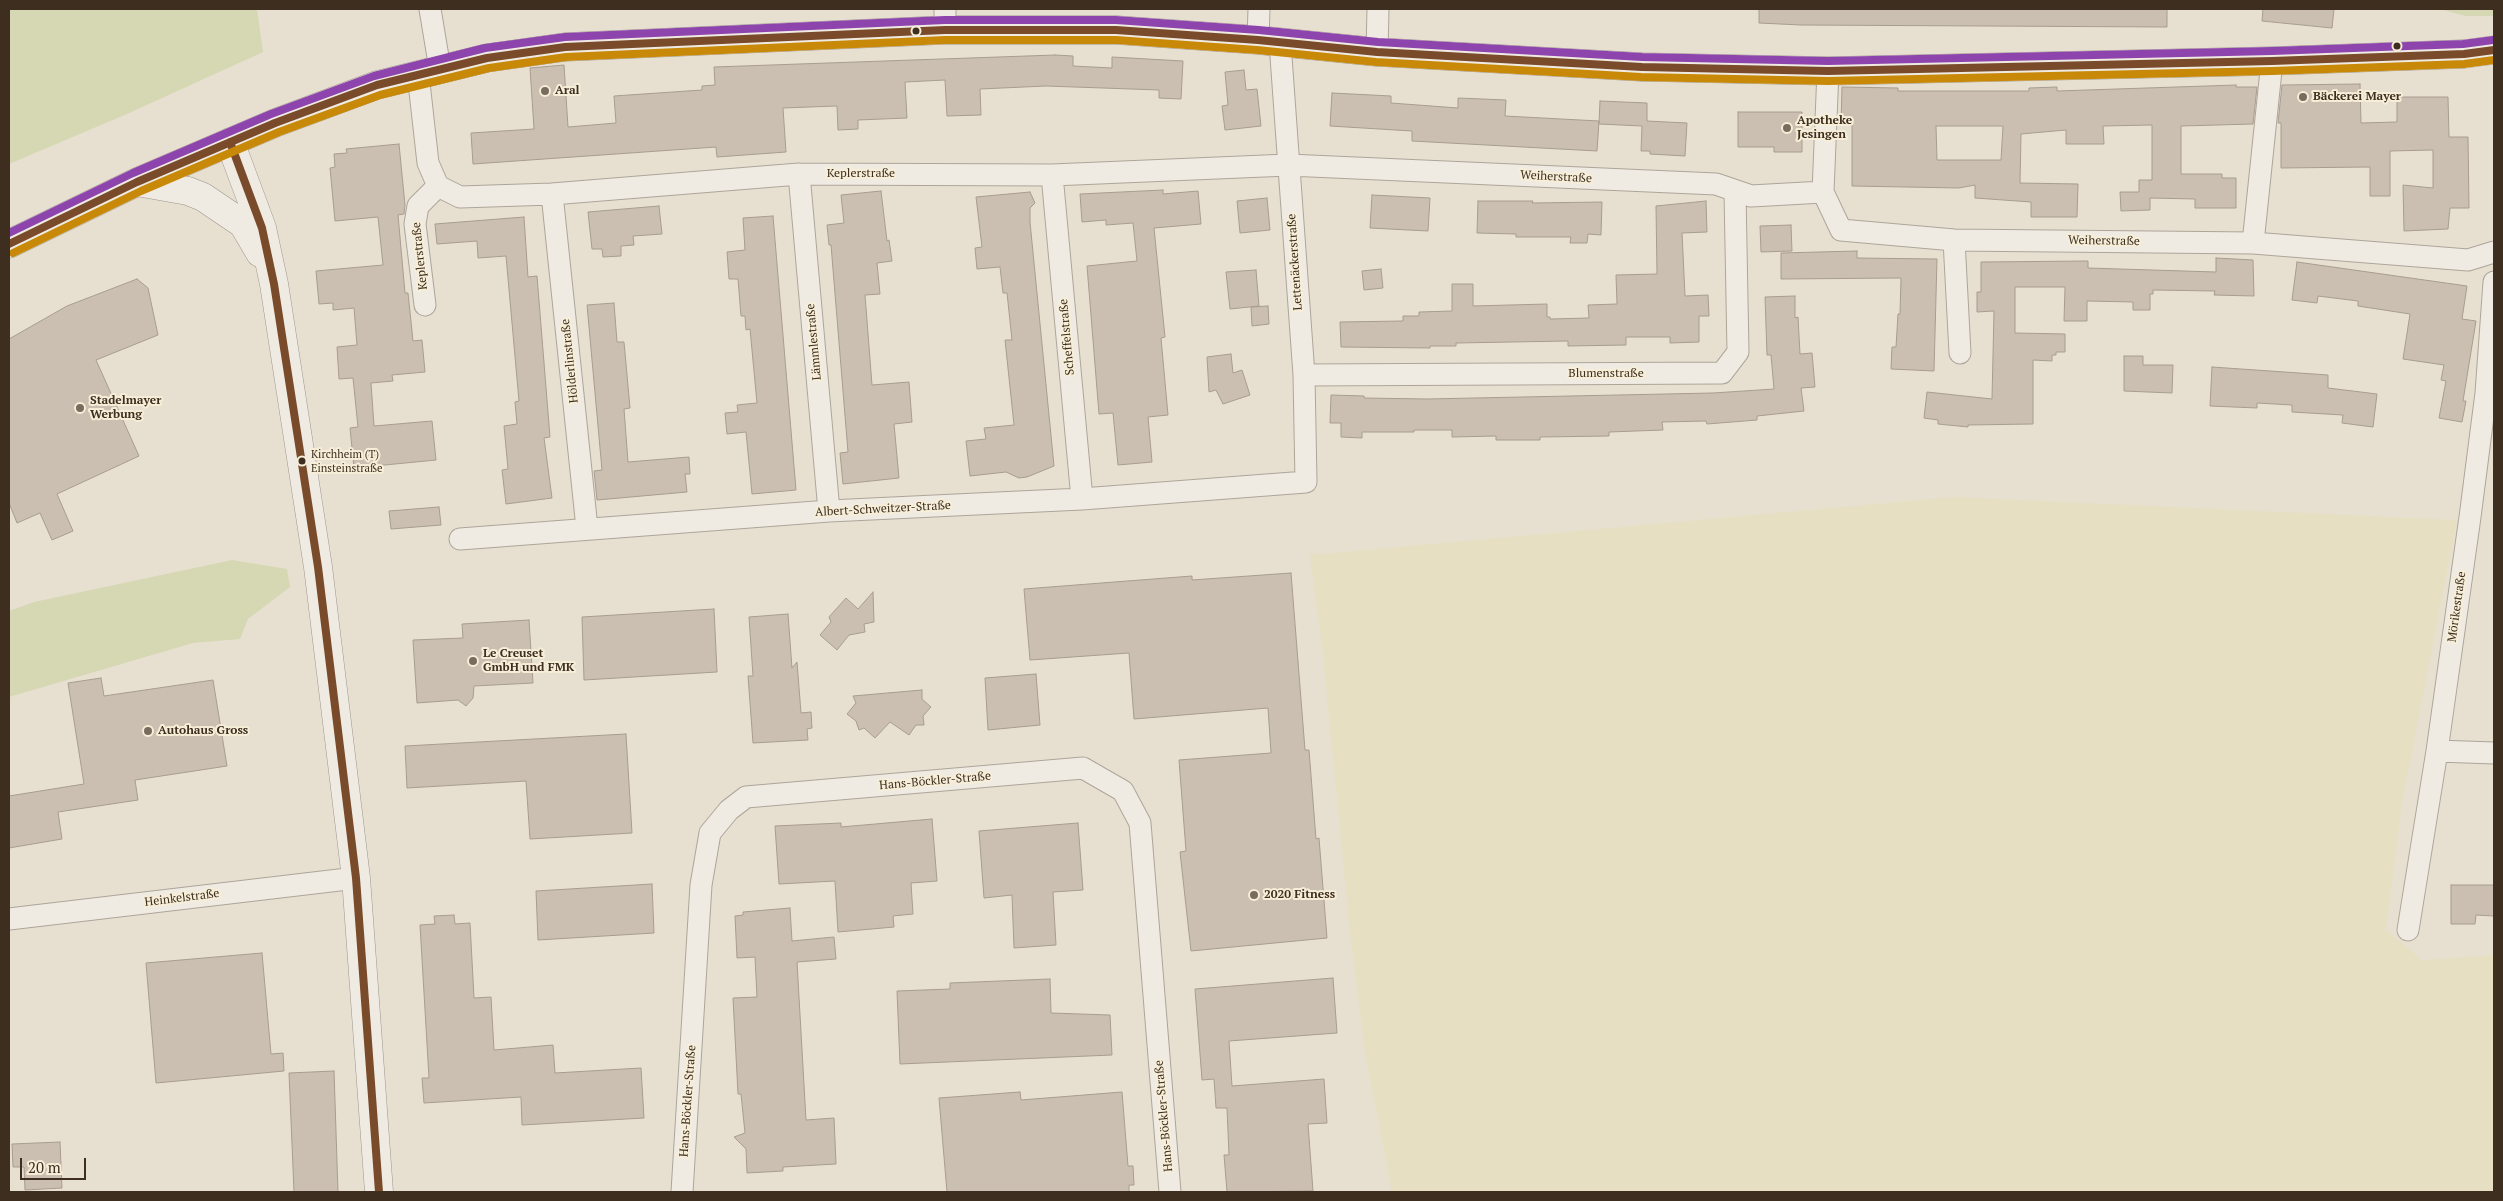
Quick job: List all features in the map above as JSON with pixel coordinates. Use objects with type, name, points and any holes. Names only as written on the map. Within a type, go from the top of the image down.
[{"type":"main road","points":[[9,244],[137,182],[230,142],[377,85],[487,58],[565,48],[945,19],[1269,41],[1377,52],[1642,67],[1828,71],[2272,61],[2464,54],[2494,51]]},
{"type":"main road","points":[[230,142],[262,228],[274,284],[318,567],[356,878],[379,1192]]},
{"type":"main road","points":[[137,182],[188,191],[202,197],[243,224],[266,264],[274,284]]},
{"type":"street","points":[[430,9],[428,163],[438,186]]},
{"type":"street","name":"Lettenäckerstraße","points":[[1259,9],[1269,41],[1288,165],[1304,375],[1306,482]]},
{"type":"street","points":[[1377,52],[1378,9]]},
{"type":"street","points":[[2253,243],[2272,61]]},
{"type":"street","name":"Weiherstraße","points":[[1828,71],[1823,192],[1840,230],[1954,240],[2253,243],[2468,260],[2494,252]]},
{"type":"street","name":"Keplerstraße","points":[[425,305],[415,224],[418,206],[438,186],[460,198],[552,194],[799,174],[1052,175],[1288,165]]},
{"type":"street","name":"Weiherstraße","points":[[1288,165],[1716,184],[1751,196],[1823,192]]},
{"type":"street","name":"Lämmlestraße","points":[[799,174],[830,511]]},
{"type":"street","name":"Scheffelstraße","points":[[1052,175],[1082,499]]},
{"type":"street","name":"Blumenstraße","points":[[1304,375],[1722,373],[1738,352],[1735,192]]},
{"type":"street","name":"Hölderlinstraße","points":[[552,194],[587,528]]},
{"type":"street","points":[[1954,240],[1960,353]]},
{"type":"street","name":"Mörikestraße","points":[[2408,930],[2437,751],[2490,393],[2494,282]]},
{"type":"street","name":"Albert-Schweitzer-Straße","points":[[460,539],[830,511],[1082,499],[1306,482]]},
{"type":"street","points":[[2437,751],[2494,753]]},
{"type":"street","name":"Hans-Böckler-Straße","points":[[682,1192],[701,885],[710,833],[729,810],[746,797],[1083,768],[1123,791],[1140,823],[1170,1192]]},
{"type":"street","name":"Heinkelstraße","points":[[9,919],[356,878]]},
{"type":"shaded area","points":[[1954,497],[2457,520],[2402,802],[2386,930],[2422,960],[2494,955],[2494,1192],[1392,1192],[1365,1053],[1350,934],[1323,655],[1310,555]]},
{"type":"green space","points":[[9,9],[257,9],[263,52],[127,114],[9,164]]},
{"type":"green space","points":[[2440,9],[2494,9],[2494,16],[2465,16]]},
{"type":"green space","points":[[232,560],[287,569],[290,587],[248,619],[240,639],[193,643],[9,697],[9,611],[34,602]]},
{"type":"building","points":[[1759,9],[2167,9],[2167,27],[1801,25],[1759,23]]},
{"type":"building","points":[[2263,9],[2334,9],[2332,28],[2262,21]]},
{"type":"building","points":[[1055,55],[1073,56],[1073,66],[1112,68],[1112,57],[1183,61],[1181,99],[1159,98],[1159,90],[1046,86],[980,89],[981,115],[947,116],[945,80],[905,82],[907,118],[858,120],[858,129],[838,130],[837,106],[783,108],[786,152],[717,157],[716,147],[473,164],[471,133],[534,129],[530,68],[564,65],[568,127],[616,123],[614,96],[702,90],[702,86],[715,85],[714,67]]},
{"type":"building","points":[[1244,70],[1246,90],[1257,89],[1261,126],[1225,130],[1222,106],[1228,105],[1225,72]]},
{"type":"building","points":[[2360,84],[2361,123],[2397,122],[2397,97],[2448,97],[2449,137],[2468,137],[2469,208],[2450,208],[2448,229],[2404,231],[2403,185],[2433,188],[2433,150],[2390,151],[2390,196],[2370,196],[2370,167],[2281,168],[2281,123],[2278,123],[2282,85]]},
{"type":"building","points":[[2236,85],[2236,87],[2257,87],[2253,124],[2181,126],[2181,174],[2222,174],[2222,178],[2236,178],[2236,208],[2195,208],[2195,199],[2150,198],[2150,210],[2121,211],[2120,192],[2139,192],[2139,180],[2152,180],[2152,125],[2103,126],[2104,144],[2066,144],[2066,130],[2021,134],[2020,183],[2078,184],[2077,217],[2031,217],[2031,202],[1975,198],[1975,185],[1959,188],[1852,186],[1852,125],[1841,124],[1842,87],[1898,88],[1898,91],[2029,91],[2029,88],[2057,87],[2057,91]],"holes":[[[1936,126],[2003,126],[2001,160],[1937,160]]]},
{"type":"building","points":[[1332,93],[1391,96],[1391,103],[1458,108],[1458,98],[1506,100],[1505,116],[1599,121],[1597,151],[1412,141],[1412,131],[1330,126]]},
{"type":"building","points":[[1600,101],[1647,103],[1647,121],[1687,123],[1685,156],[1650,154],[1650,151],[1641,151],[1642,126],[1599,124]]},
{"type":"building","points":[[1738,112],[1802,112],[1802,152],[1774,152],[1774,147],[1738,147]]},
{"type":"building","points":[[399,144],[405,205],[404,214],[398,215],[405,293],[408,293],[413,341],[422,340],[425,372],[392,375],[393,381],[371,383],[374,426],[432,421],[436,460],[354,468],[350,428],[358,427],[353,378],[339,379],[337,347],[357,345],[354,308],[333,310],[333,303],[319,304],[316,271],[383,265],[378,217],[335,221],[330,168],[335,167],[334,154],[347,153],[346,149]]},
{"type":"building","points":[[1163,190],[1163,194],[1198,191],[1201,224],[1154,228],[1165,337],[1161,338],[1168,415],[1148,417],[1152,462],[1118,465],[1113,413],[1099,414],[1087,266],[1137,261],[1133,223],[1106,225],[1106,220],[1082,222],[1080,194]]},
{"type":"building","points":[[881,191],[887,241],[889,240],[892,261],[877,263],[880,294],[865,295],[872,385],[909,382],[912,422],[894,424],[899,478],[843,484],[840,453],[848,452],[831,245],[829,245],[827,225],[844,223],[841,195]]},
{"type":"building","points":[[1030,192],[1035,203],[1030,208],[1030,222],[1054,466],[1027,477],[1019,478],[1006,472],[970,476],[966,441],[986,439],[984,428],[1014,425],[1005,340],[1012,340],[1007,293],[1003,293],[1000,267],[977,269],[975,248],[982,247],[976,197]]},
{"type":"building","points":[[1372,195],[1430,198],[1428,231],[1370,228]]},
{"type":"building","points":[[1267,198],[1270,230],[1240,233],[1237,201]]},
{"type":"building","points":[[1478,201],[1533,201],[1532,203],[1602,202],[1601,235],[1588,234],[1587,243],[1570,243],[1571,237],[1516,237],[1516,234],[1477,233]]},
{"type":"building","points":[[1706,201],[1707,232],[1682,233],[1685,296],[1708,295],[1709,316],[1699,316],[1699,342],[1670,343],[1670,337],[1626,337],[1626,345],[1568,346],[1568,341],[1456,343],[1456,346],[1430,346],[1430,348],[1341,347],[1340,322],[1403,321],[1403,316],[1419,316],[1419,312],[1452,311],[1452,284],[1473,284],[1473,306],[1547,304],[1547,317],[1550,317],[1550,319],[1589,318],[1588,305],[1617,304],[1616,275],[1657,274],[1656,206]]},
{"type":"building","points":[[659,206],[662,234],[633,236],[634,245],[621,246],[621,256],[603,257],[602,249],[592,249],[588,212]]},
{"type":"building","points":[[773,216],[796,490],[752,494],[746,432],[727,434],[725,413],[738,412],[737,405],[757,403],[750,329],[746,330],[745,316],[741,316],[738,279],[729,279],[727,252],[745,250],[743,218]]},
{"type":"building","points":[[524,217],[528,277],[537,276],[550,437],[544,438],[552,498],[506,504],[502,470],[508,469],[504,426],[517,424],[515,402],[519,401],[506,256],[478,258],[477,241],[437,244],[435,224]]},
{"type":"building","points":[[1791,225],[1792,251],[1761,252],[1760,226]]},
{"type":"building","points":[[1857,251],[1857,258],[1937,259],[1934,371],[1891,369],[1892,347],[1896,347],[1898,314],[1900,314],[1901,278],[1781,279],[1781,253]]},
{"type":"building","points":[[2216,258],[2253,260],[2254,296],[2214,295],[2215,291],[2153,290],[2153,294],[2150,294],[2150,310],[2133,310],[2133,302],[2087,301],[2087,321],[2064,321],[2065,287],[2015,287],[2015,333],[2065,334],[2065,352],[2056,352],[2056,355],[2052,355],[2052,361],[2033,360],[2033,424],[1968,425],[1968,427],[1938,424],[1938,420],[1924,418],[1927,392],[1992,399],[1994,311],[1977,312],[1977,292],[1981,292],[1981,262],[2088,261],[2088,268],[2216,272]]},
{"type":"building","points":[[2297,262],[2467,286],[2462,319],[2476,321],[2463,401],[2466,401],[2462,422],[2439,418],[2446,381],[2441,380],[2444,365],[2403,359],[2410,314],[2358,306],[2358,301],[2318,296],[2317,303],[2292,300]]},
{"type":"building","points":[[1381,269],[1383,288],[1364,290],[1362,271]]},
{"type":"building","points":[[1256,270],[1259,306],[1230,309],[1226,272]]},
{"type":"building","name":"Stadelmayer Werbung","points":[[137,279],[148,288],[158,335],[96,360],[139,456],[57,494],[73,531],[52,540],[40,513],[17,523],[9,503],[9,339],[67,306]]},
{"type":"building","points":[[1795,296],[1795,318],[1798,317],[1800,354],[1812,353],[1815,387],[1801,388],[1804,411],[1757,416],[1757,420],[1707,424],[1706,421],[1662,422],[1663,430],[1609,432],[1609,436],[1540,437],[1540,440],[1496,440],[1496,436],[1452,437],[1452,430],[1362,432],[1362,438],[1341,437],[1341,423],[1330,423],[1331,395],[1364,396],[1364,398],[1427,399],[1713,393],[1774,389],[1771,355],[1767,355],[1765,297]]},
{"type":"building","points":[[614,303],[617,342],[624,342],[630,408],[624,409],[628,462],[689,457],[690,474],[685,474],[687,492],[597,500],[594,471],[602,470],[587,305]]},
{"type":"building","points":[[1268,306],[1269,324],[1252,326],[1251,307]]},
{"type":"building","points":[[1231,354],[1233,373],[1242,370],[1250,395],[1223,404],[1216,390],[1209,392],[1207,357]]},
{"type":"building","points":[[2124,356],[2143,356],[2143,365],[2173,365],[2172,393],[2124,391]]},
{"type":"building","points":[[2212,367],[2328,375],[2328,388],[2377,394],[2373,427],[2342,423],[2343,415],[2292,412],[2292,405],[2257,403],[2257,408],[2210,406]]},
{"type":"building","points":[[439,507],[441,525],[391,529],[389,511]]},
{"type":"building","points":[[1291,573],[1305,750],[1309,750],[1316,839],[1319,838],[1327,938],[1191,951],[1180,852],[1186,851],[1179,760],[1271,753],[1268,708],[1134,719],[1129,653],[1030,660],[1024,589],[1192,576],[1192,580]]},
{"type":"building","points":[[873,592],[874,622],[864,624],[865,632],[849,635],[837,650],[820,635],[831,622],[829,617],[846,598],[858,609]]},
{"type":"building","points":[[714,609],[717,672],[584,680],[582,617]]},
{"type":"building","points":[[788,614],[792,668],[797,662],[801,713],[811,712],[812,728],[807,729],[808,740],[753,743],[748,676],[753,676],[749,617]]},
{"type":"building","name":"Le Creuset GmbH und FMK","points":[[529,620],[533,683],[474,686],[473,698],[466,706],[458,700],[417,703],[413,640],[463,638],[462,624]]},
{"type":"building","points":[[1036,674],[1040,725],[988,730],[985,678]]},
{"type":"building","name":"Autohaus Gross","points":[[101,678],[104,696],[213,680],[227,766],[135,780],[138,800],[58,812],[62,839],[9,848],[9,796],[84,784],[68,683]]},
{"type":"building","points":[[922,690],[922,699],[931,707],[923,716],[924,725],[916,725],[909,735],[890,722],[875,738],[864,728],[859,730],[856,721],[847,714],[856,703],[853,696]]},
{"type":"building","points":[[626,734],[632,833],[530,839],[526,781],[407,788],[405,746]]},
{"type":"building","points":[[932,819],[937,881],[911,883],[913,914],[893,916],[894,927],[838,932],[835,881],[779,884],[775,826],[841,823],[841,827]]},
{"type":"building","points":[[1078,823],[1083,890],[1053,892],[1056,945],[1014,948],[1012,895],[984,898],[979,831]]},
{"type":"building","points":[[652,884],[654,933],[538,940],[536,891]]},
{"type":"building","points":[[2451,885],[2494,885],[2494,916],[2476,915],[2475,924],[2451,924]]},
{"type":"building","points":[[790,908],[792,941],[834,937],[836,959],[797,962],[806,1120],[834,1118],[836,1164],[783,1167],[783,1171],[747,1173],[746,1149],[734,1137],[745,1133],[741,1094],[738,1094],[733,998],[757,997],[755,957],[737,958],[735,916],[743,915],[743,912]]},
{"type":"building","points":[[454,915],[455,924],[470,923],[474,998],[491,997],[494,1050],[553,1045],[555,1073],[641,1068],[644,1118],[522,1125],[521,1097],[424,1103],[422,1078],[429,1078],[420,925],[435,924],[434,916]]},
{"type":"building","points":[[262,953],[271,1054],[283,1053],[284,1071],[156,1083],[146,963]]},
{"type":"building","points":[[1333,978],[1337,1033],[1229,1041],[1232,1086],[1324,1079],[1327,1123],[1308,1124],[1313,1191],[1227,1192],[1224,1155],[1229,1155],[1227,1108],[1216,1108],[1214,1079],[1202,1080],[1195,989]]},
{"type":"building","points":[[1050,979],[1051,1013],[1110,1015],[1112,1055],[900,1064],[897,991],[950,989],[950,983]]},
{"type":"building","points":[[334,1071],[338,1192],[294,1192],[289,1073]]},
{"type":"building","points":[[1020,1092],[1021,1100],[1122,1092],[1128,1166],[1133,1166],[1134,1185],[1129,1185],[1129,1192],[947,1192],[939,1098]]},
{"type":"building","points":[[60,1142],[62,1188],[25,1190],[24,1167],[13,1167],[12,1144]]},
{"type":"transit line","points":[[9,233],[133,173],[271,114],[374,76],[485,48],[565,37],[945,20],[1116,20],[1259,30],[1378,42],[1642,57],[1828,61],[2272,51],[2463,44],[2493,40]]},
{"type":"transit line","points":[[9,244],[137,182],[275,123],[377,85],[487,58],[565,47],[945,30],[1116,30],[1258,40],[1377,52],[1642,67],[1828,71],[2272,61],[2464,54],[2494,50]]},
{"type":"transit line","points":[[13,253],[141,191],[279,132],[380,95],[489,68],[566,57],[945,40],[1116,40],[1257,50],[1376,62],[1641,77],[1828,81],[2272,71],[2464,64],[2494,60]]},
{"type":"transit line","points":[[230,142],[262,228],[274,284],[318,567],[356,878],[379,1192]]},
{"type":"place","name":"Aral","points":[[545,91]]},
{"type":"place","name":"Bäckerei Mayer","points":[[2303,97]]},
{"type":"place","name":"Apotheke Jesingen","points":[[1787,128]]},
{"type":"place","name":"Stadelmayer Werbung","points":[[80,408]]},
{"type":"place","name":"Kirchheim (T) Einsteinstraße","points":[[302,461]]},
{"type":"place","name":"Le Creuset GmbH und FMK","points":[[473,661]]},
{"type":"place","name":"Autohaus Gross","points":[[148,731]]},
{"type":"place","name":"2020 Fitness","points":[[1254,895]]}]
